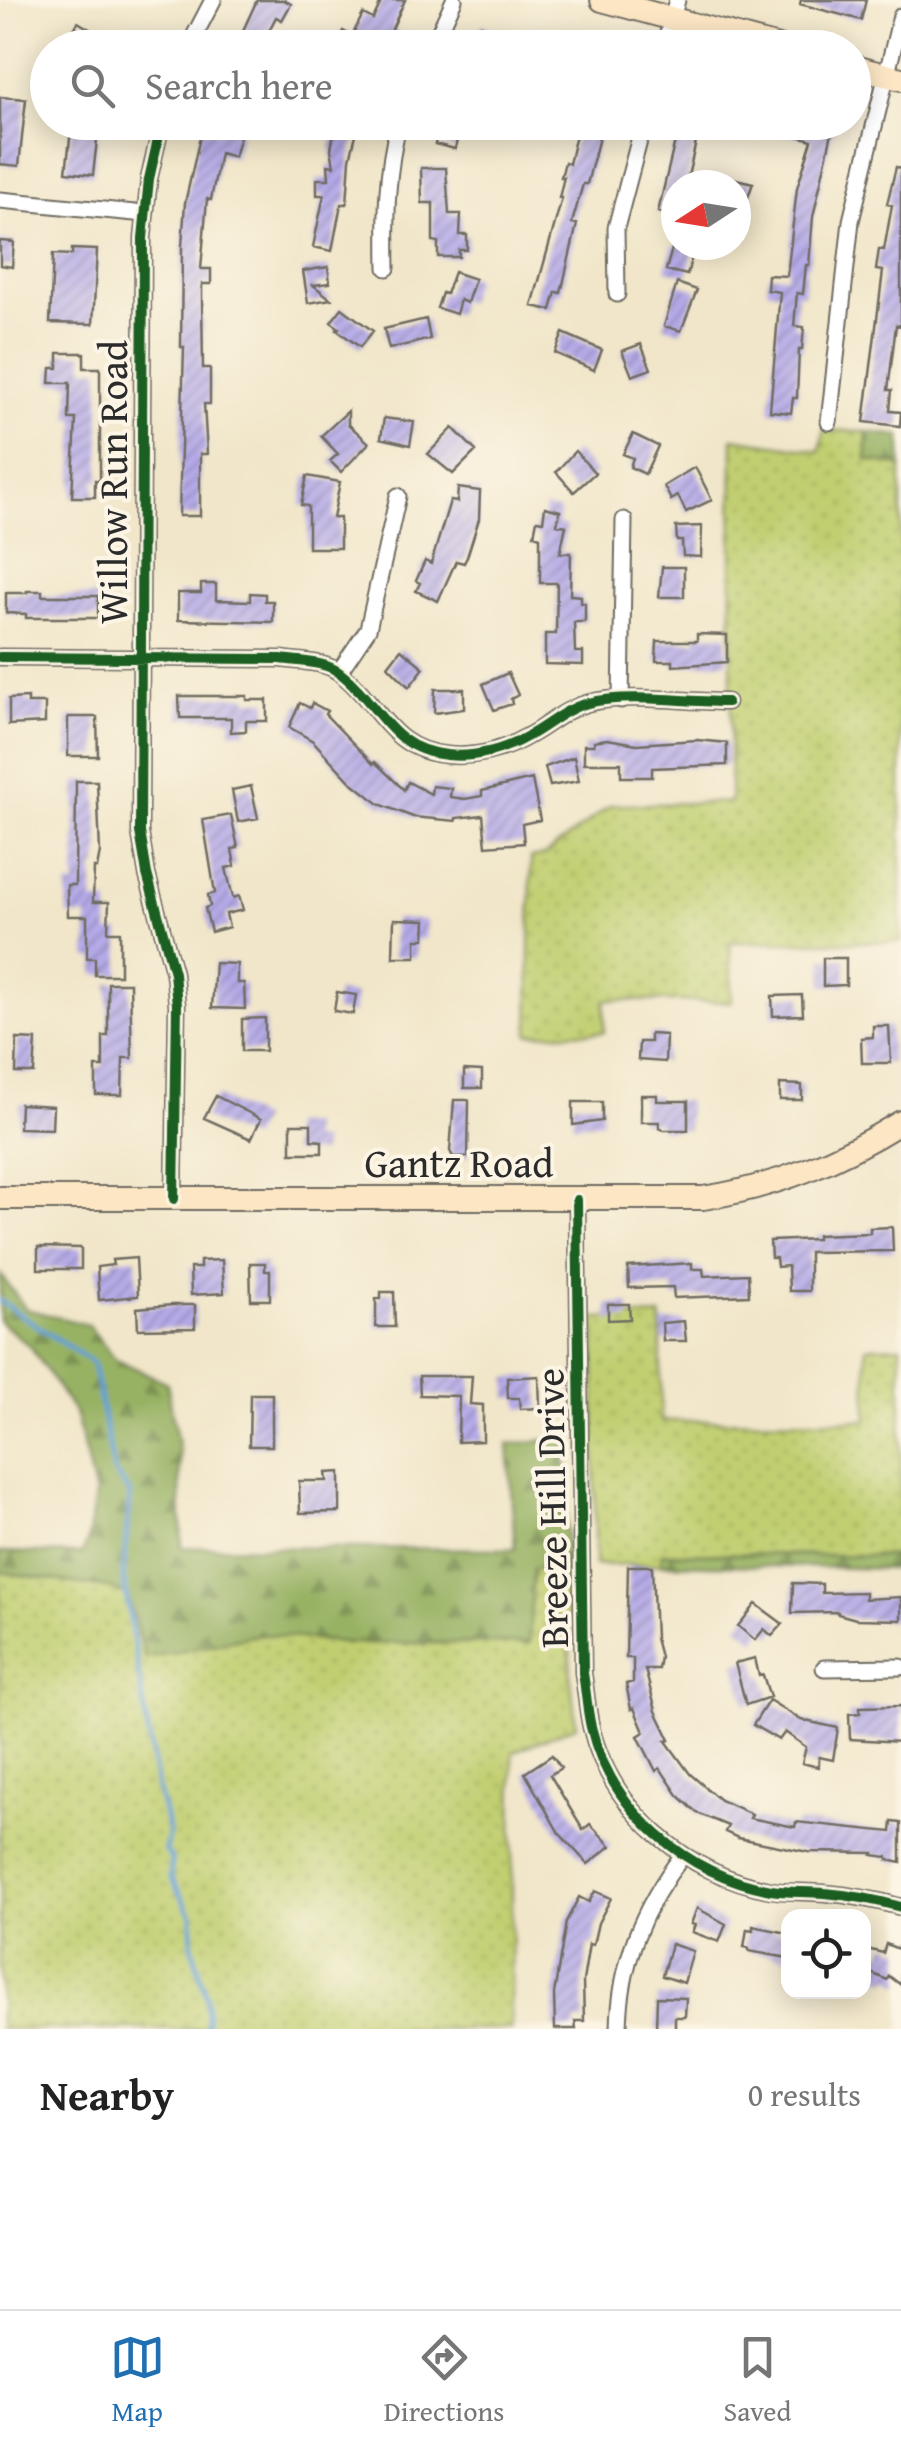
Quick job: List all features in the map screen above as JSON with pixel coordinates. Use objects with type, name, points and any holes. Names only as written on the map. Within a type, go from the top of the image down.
[{"type":"main road","points":[[602,0],[674,9],[732,30]]},
{"type":"main road","name":"Gantz Road","points":[[0,1198],[703,1198],[800,1175],[901,1122]]},
{"type":"street","points":[[197,30],[213,0]]},
{"type":"street","points":[[440,30],[454,0]]},
{"type":"street","points":[[829,422],[851,222],[894,78],[901,16]]},
{"type":"street","name":"Willow Run Road","points":[[159,140],[145,214],[140,832],[178,1005],[174,1199]]},
{"type":"street","points":[[387,268],[385,193],[394,140]]},
{"type":"street","points":[[617,294],[616,228],[639,140]]},
{"type":"street","points":[[0,200],[145,214]]},
{"type":"street","points":[[340,672],[368,629],[398,496]]},
{"type":"street","points":[[621,700],[624,520]]},
{"type":"street","points":[[0,657],[281,659],[325,666],[340,672],[408,743],[448,756],[493,751],[528,737],[564,711],[591,702],[727,702]]},
{"type":"street","name":"Breeze Hill Drive","points":[[578,1200],[583,1673],[591,1728],[610,1776],[651,1829],[683,1855],[725,1878],[772,1890],[870,1898],[901,1908]]},
{"type":"street","points":[[824,1668],[901,1667]]},
{"type":"street","points":[[619,2029],[630,1948],[663,1881],[683,1855]]},
{"type":"green space","points":[[824,430],[867,432],[867,459],[901,466],[901,942],[730,942],[732,1002],[605,1000],[604,1032],[529,1034],[531,858],[545,855],[611,805],[730,802],[733,438],[820,451]]},
{"type":"green space","points":[[867,432],[901,436],[901,466],[867,460]]},
{"type":"green space","points":[[0,1274],[26,1309],[88,1325],[114,1358],[167,1383],[179,1450],[182,1547],[515,1549],[508,1444],[566,1438],[567,1566],[533,1569],[529,1643],[351,1643],[260,1634],[145,1658],[127,1595],[109,1588],[0,1572],[0,1552],[82,1554],[95,1495],[76,1415],[31,1347],[0,1322]]},
{"type":"green space","points":[[661,1316],[661,1421],[867,1420],[866,1347],[901,1346],[901,1556],[662,1553],[661,1564],[595,1565],[595,1318]]},
{"type":"green space","points":[[662,1553],[901,1556],[901,1569],[661,1564]]},
{"type":"green space","points":[[567,1566],[576,1726],[513,1752],[511,2029],[0,2029],[0,1572],[110,1588],[127,1595],[146,1657],[260,1634],[351,1643],[528,1643],[533,1569]]},
{"type":"building","points":[[257,0],[284,0],[291,4],[282,20],[276,17],[269,30],[243,30]]},
{"type":"building","points":[[382,0],[405,0],[394,30],[355,30],[363,14],[373,19]]},
{"type":"building","points":[[801,0],[866,0],[861,20],[800,4]]},
{"type":"building","points":[[78,22],[91,30],[74,30]]},
{"type":"building","points":[[0,97],[26,99],[19,166],[0,164]]},
{"type":"building","points":[[70,140],[97,140],[93,175],[66,172]]},
{"type":"building","points":[[199,140],[239,140],[234,157],[220,153],[211,200],[207,199],[201,269],[211,269],[211,284],[202,284],[203,368],[210,368],[210,404],[204,404],[207,454],[200,454],[200,516],[179,516],[185,203]]},
{"type":"building","points":[[333,140],[355,140],[347,204],[341,204],[332,251],[313,247],[324,195],[317,195],[317,179],[329,179],[328,165],[334,166]]},
{"type":"building","points":[[436,140],[457,140],[455,149],[435,144]]},
{"type":"building","points":[[575,140],[598,140],[572,223],[577,224],[561,293],[556,292],[551,310],[532,306],[562,198],[565,162],[569,164]]},
{"type":"building","points":[[675,140],[696,140],[689,170],[668,170]]},
{"type":"building","points":[[812,140],[830,140],[813,217],[803,294],[797,293],[794,326],[804,327],[797,398],[793,398],[791,413],[770,411],[780,292],[767,290],[768,275],[787,276],[797,188]]},
{"type":"building","points":[[896,167],[901,168],[901,326],[896,325],[888,390],[892,390],[890,411],[901,412],[900,426],[864,422],[883,271],[876,270],[879,249],[884,250],[892,205],[887,204]]},
{"type":"building","points":[[421,168],[446,168],[449,214],[461,214],[460,235],[467,235],[467,250],[459,250],[459,257],[438,257],[438,242],[433,241],[433,203],[422,203]]},
{"type":"building","points":[[0,241],[14,242],[12,267],[0,265]]},
{"type":"building","points":[[72,249],[97,250],[93,324],[50,323],[53,254],[72,255]]},
{"type":"building","points":[[669,260],[691,260],[687,275],[666,270]]},
{"type":"building","points":[[328,267],[330,283],[313,285],[331,299],[308,303],[303,271]]},
{"type":"building","points":[[454,272],[475,279],[467,303],[460,300],[456,314],[437,308]]},
{"type":"building","points":[[677,283],[697,290],[681,331],[664,326]]},
{"type":"building","points":[[342,308],[373,331],[360,347],[331,322]]},
{"type":"building","points":[[426,319],[430,339],[389,349],[384,329]]},
{"type":"building","points":[[563,333],[602,350],[594,370],[555,353]]},
{"type":"building","points":[[641,344],[651,369],[632,376],[622,351]]},
{"type":"building","points":[[58,353],[84,353],[84,368],[100,368],[100,481],[95,480],[95,497],[72,497],[76,419],[69,419],[70,383],[50,383],[51,368],[58,368]]},
{"type":"building","points":[[348,411],[348,424],[369,443],[341,472],[330,461],[338,454],[321,436]]},
{"type":"building","points":[[384,418],[414,422],[410,445],[381,438]]},
{"type":"building","points":[[453,428],[476,451],[453,474],[428,454]]},
{"type":"building","points":[[633,434],[658,446],[645,474],[630,467],[633,458],[623,454]]},
{"type":"building","points":[[575,451],[595,473],[574,492],[556,472]]},
{"type":"building","points":[[695,467],[712,500],[686,512],[678,496],[671,500],[664,486]]},
{"type":"building","points":[[307,476],[340,482],[333,518],[340,518],[340,548],[308,548],[308,506],[301,505]]},
{"type":"building","points":[[458,488],[480,491],[479,519],[464,563],[456,561],[438,601],[416,591],[420,583],[416,581],[425,561],[431,564],[450,501],[457,502]]},
{"type":"building","points":[[545,507],[560,511],[557,524],[566,526],[560,553],[571,553],[570,595],[581,596],[581,603],[585,603],[585,622],[574,622],[575,652],[583,652],[583,665],[545,664],[545,634],[556,634],[557,583],[540,583],[540,537],[534,535],[537,520],[543,521]]},
{"type":"building","points":[[702,526],[701,557],[683,556],[676,527]]},
{"type":"building","points":[[662,567],[684,567],[684,597],[659,597]]},
{"type":"building","points":[[201,584],[216,584],[216,600],[250,601],[250,593],[265,594],[265,601],[273,601],[273,622],[178,620],[178,593],[201,593]]},
{"type":"building","points":[[42,591],[42,596],[98,596],[98,618],[26,618],[26,614],[6,613],[6,593]]},
{"type":"building","points":[[697,634],[727,635],[727,662],[673,666],[673,661],[656,661],[657,641],[697,641]]},
{"type":"building","points":[[401,649],[424,668],[409,687],[388,666]]},
{"type":"building","points":[[508,673],[518,695],[511,699],[512,704],[494,710],[483,684]]},
{"type":"building","points":[[435,689],[464,689],[464,709],[434,713]]},
{"type":"building","points":[[179,696],[247,696],[247,700],[267,700],[267,721],[246,721],[246,731],[231,732],[231,718],[180,718]]},
{"type":"building","points":[[28,698],[28,703],[45,703],[45,723],[9,725],[9,699]]},
{"type":"building","points":[[300,703],[310,708],[312,703],[327,711],[325,714],[373,764],[404,790],[408,782],[431,794],[432,786],[451,788],[450,797],[465,799],[532,779],[540,820],[522,824],[524,843],[486,846],[483,815],[456,821],[413,817],[379,804],[350,781],[313,741],[289,727]]},
{"type":"building","points":[[68,717],[97,717],[98,756],[68,756]]},
{"type":"building","points":[[607,739],[637,744],[697,740],[727,743],[727,765],[652,768],[652,777],[621,777],[621,763],[584,763],[584,745]]},
{"type":"building","points":[[574,757],[579,781],[550,786],[545,767]]},
{"type":"building","points":[[76,781],[97,781],[100,852],[94,868],[93,902],[109,902],[108,932],[120,932],[120,975],[95,975],[95,958],[87,958],[87,916],[68,916],[67,885],[75,885]]},
{"type":"building","points":[[251,786],[258,818],[238,822],[232,790]]},
{"type":"building","points":[[231,815],[238,848],[232,849],[235,866],[226,868],[233,898],[239,896],[243,910],[226,914],[229,927],[211,932],[205,908],[210,906],[208,895],[215,893],[203,820]]},
{"type":"building","points":[[394,919],[426,920],[425,939],[416,939],[416,957],[393,957]]},
{"type":"building","points":[[823,958],[846,958],[846,985],[823,986]]},
{"type":"building","points":[[215,963],[237,964],[237,983],[244,983],[245,1009],[212,1008]]},
{"type":"building","points":[[108,983],[130,983],[132,1058],[123,1058],[122,1095],[96,1095],[96,1067],[103,1067],[103,1036],[108,1036]]},
{"type":"building","points":[[337,992],[356,995],[353,1014],[334,1011]]},
{"type":"building","points":[[802,995],[803,1015],[773,1016],[772,996]]},
{"type":"building","points":[[265,1018],[265,1051],[242,1051],[242,1019]]},
{"type":"building","points":[[873,1026],[889,1026],[891,1063],[862,1063],[861,1038],[873,1037]]},
{"type":"building","points":[[650,1034],[666,1035],[665,1062],[638,1060],[639,1042],[650,1042]]},
{"type":"building","points":[[17,1039],[36,1040],[34,1073],[16,1073]]},
{"type":"building","points":[[464,1070],[482,1071],[482,1088],[464,1088]]},
{"type":"building","points":[[780,1084],[802,1085],[802,1100],[780,1100]]},
{"type":"building","points":[[641,1095],[657,1095],[657,1101],[688,1101],[688,1130],[664,1130],[659,1128],[659,1122],[641,1122]]},
{"type":"building","points":[[216,1096],[261,1119],[251,1139],[204,1118]]},
{"type":"building","points":[[454,1100],[469,1100],[468,1157],[453,1157],[450,1151]]},
{"type":"building","points":[[573,1102],[602,1102],[602,1121],[573,1125]]},
{"type":"building","points":[[20,1104],[53,1106],[52,1129],[19,1128]]},
{"type":"building","points":[[291,1124],[311,1124],[311,1140],[322,1141],[322,1153],[291,1153]]},
{"type":"building","points":[[892,1227],[893,1251],[809,1252],[809,1291],[789,1291],[788,1266],[777,1267],[776,1258],[771,1258],[770,1241],[870,1233],[870,1228]]},
{"type":"building","points":[[38,1247],[81,1248],[81,1269],[38,1269]]},
{"type":"building","points":[[136,1258],[138,1296],[99,1300],[97,1267],[113,1265],[112,1260]]},
{"type":"building","points":[[222,1260],[224,1293],[191,1295],[190,1268],[200,1268],[200,1261]]},
{"type":"building","points":[[250,1263],[265,1263],[265,1271],[270,1271],[270,1300],[251,1300]]},
{"type":"building","points":[[692,1263],[692,1269],[703,1269],[704,1276],[748,1274],[749,1295],[674,1298],[673,1287],[629,1288],[628,1267]]},
{"type":"building","points":[[381,1292],[394,1292],[395,1327],[376,1327],[376,1299],[381,1299]]},
{"type":"building","points":[[608,1304],[629,1304],[630,1319],[608,1320]]},
{"type":"building","points":[[195,1305],[195,1328],[138,1329],[137,1308]]},
{"type":"building","points":[[684,1321],[686,1341],[663,1341],[662,1323]]},
{"type":"building","points":[[419,1376],[472,1376],[470,1404],[483,1405],[483,1441],[458,1442],[459,1396],[420,1395]]},
{"type":"building","points":[[539,1376],[540,1408],[520,1409],[519,1398],[508,1398],[507,1378]]},
{"type":"building","points":[[250,1394],[272,1394],[272,1446],[249,1446]]},
{"type":"building","points":[[340,1472],[340,1512],[300,1513],[299,1481],[327,1481],[326,1473]]},
{"type":"building","points":[[628,1566],[652,1566],[655,1638],[660,1657],[658,1669],[645,1669],[656,1711],[670,1740],[666,1741],[690,1774],[720,1800],[752,1814],[750,1818],[795,1827],[796,1822],[891,1832],[892,1822],[901,1823],[901,1863],[874,1853],[808,1852],[738,1838],[725,1832],[728,1826],[697,1813],[678,1795],[660,1768],[656,1771],[638,1736],[644,1732],[634,1708],[631,1709],[626,1684],[633,1682],[633,1658],[626,1658]]},
{"type":"building","points":[[793,1583],[822,1584],[822,1593],[865,1592],[865,1599],[901,1597],[901,1620],[856,1619],[838,1612],[792,1613]]},
{"type":"building","points":[[756,1604],[783,1624],[772,1636],[764,1629],[755,1640],[738,1626]]},
{"type":"building","points":[[755,1658],[770,1697],[746,1705],[735,1663]]},
{"type":"building","points":[[769,1700],[801,1720],[838,1728],[833,1760],[819,1757],[818,1767],[802,1763],[806,1747],[785,1732],[779,1740],[753,1725]]},
{"type":"building","points":[[901,1706],[901,1742],[850,1739],[849,1714],[860,1713],[860,1707]]},
{"type":"building","points":[[552,1755],[561,1768],[550,1775],[583,1830],[590,1824],[611,1846],[588,1864],[559,1833],[525,1773]]},
{"type":"building","points":[[595,1891],[611,1898],[598,1923],[593,1945],[589,1944],[583,1981],[584,2021],[575,2021],[576,2029],[555,2029],[554,1994],[566,1922],[579,1897],[589,1902]]},
{"type":"building","points":[[697,1908],[726,1924],[719,1942],[692,1932]]},
{"type":"building","points":[[753,1926],[781,1932],[781,1957],[744,1947],[747,1929],[753,1930]]},
{"type":"building","points":[[671,1944],[693,1951],[684,1983],[662,1976]]},
{"type":"building","points":[[886,1944],[901,1950],[901,1985],[889,1976],[887,1980],[871,1973],[871,1950],[883,1953]]},
{"type":"building","points":[[657,1997],[686,1998],[685,2017],[675,2017],[675,2029],[656,2029]]},
{"type":"waterway","points":[[0,1301],[93,1363],[114,1472],[130,1494],[123,1576],[157,1787],[169,1832],[165,1850],[172,1860],[170,1876],[192,1915],[192,1946],[207,1999],[207,2029]]},
{"type":"cycle path","points":[[158,140],[143,238],[140,832],[147,874],[174,973],[177,1005],[174,1199]]},
{"type":"cycle path","points":[[0,657],[281,659],[320,664],[334,669],[354,685],[386,723],[411,744],[458,756],[509,745],[588,703],[639,698],[727,702]]},
{"type":"cycle path","points":[[577,1200],[583,1673],[591,1727],[601,1758],[635,1812],[682,1854],[710,1870],[771,1890],[844,1895],[901,1907]]}]
